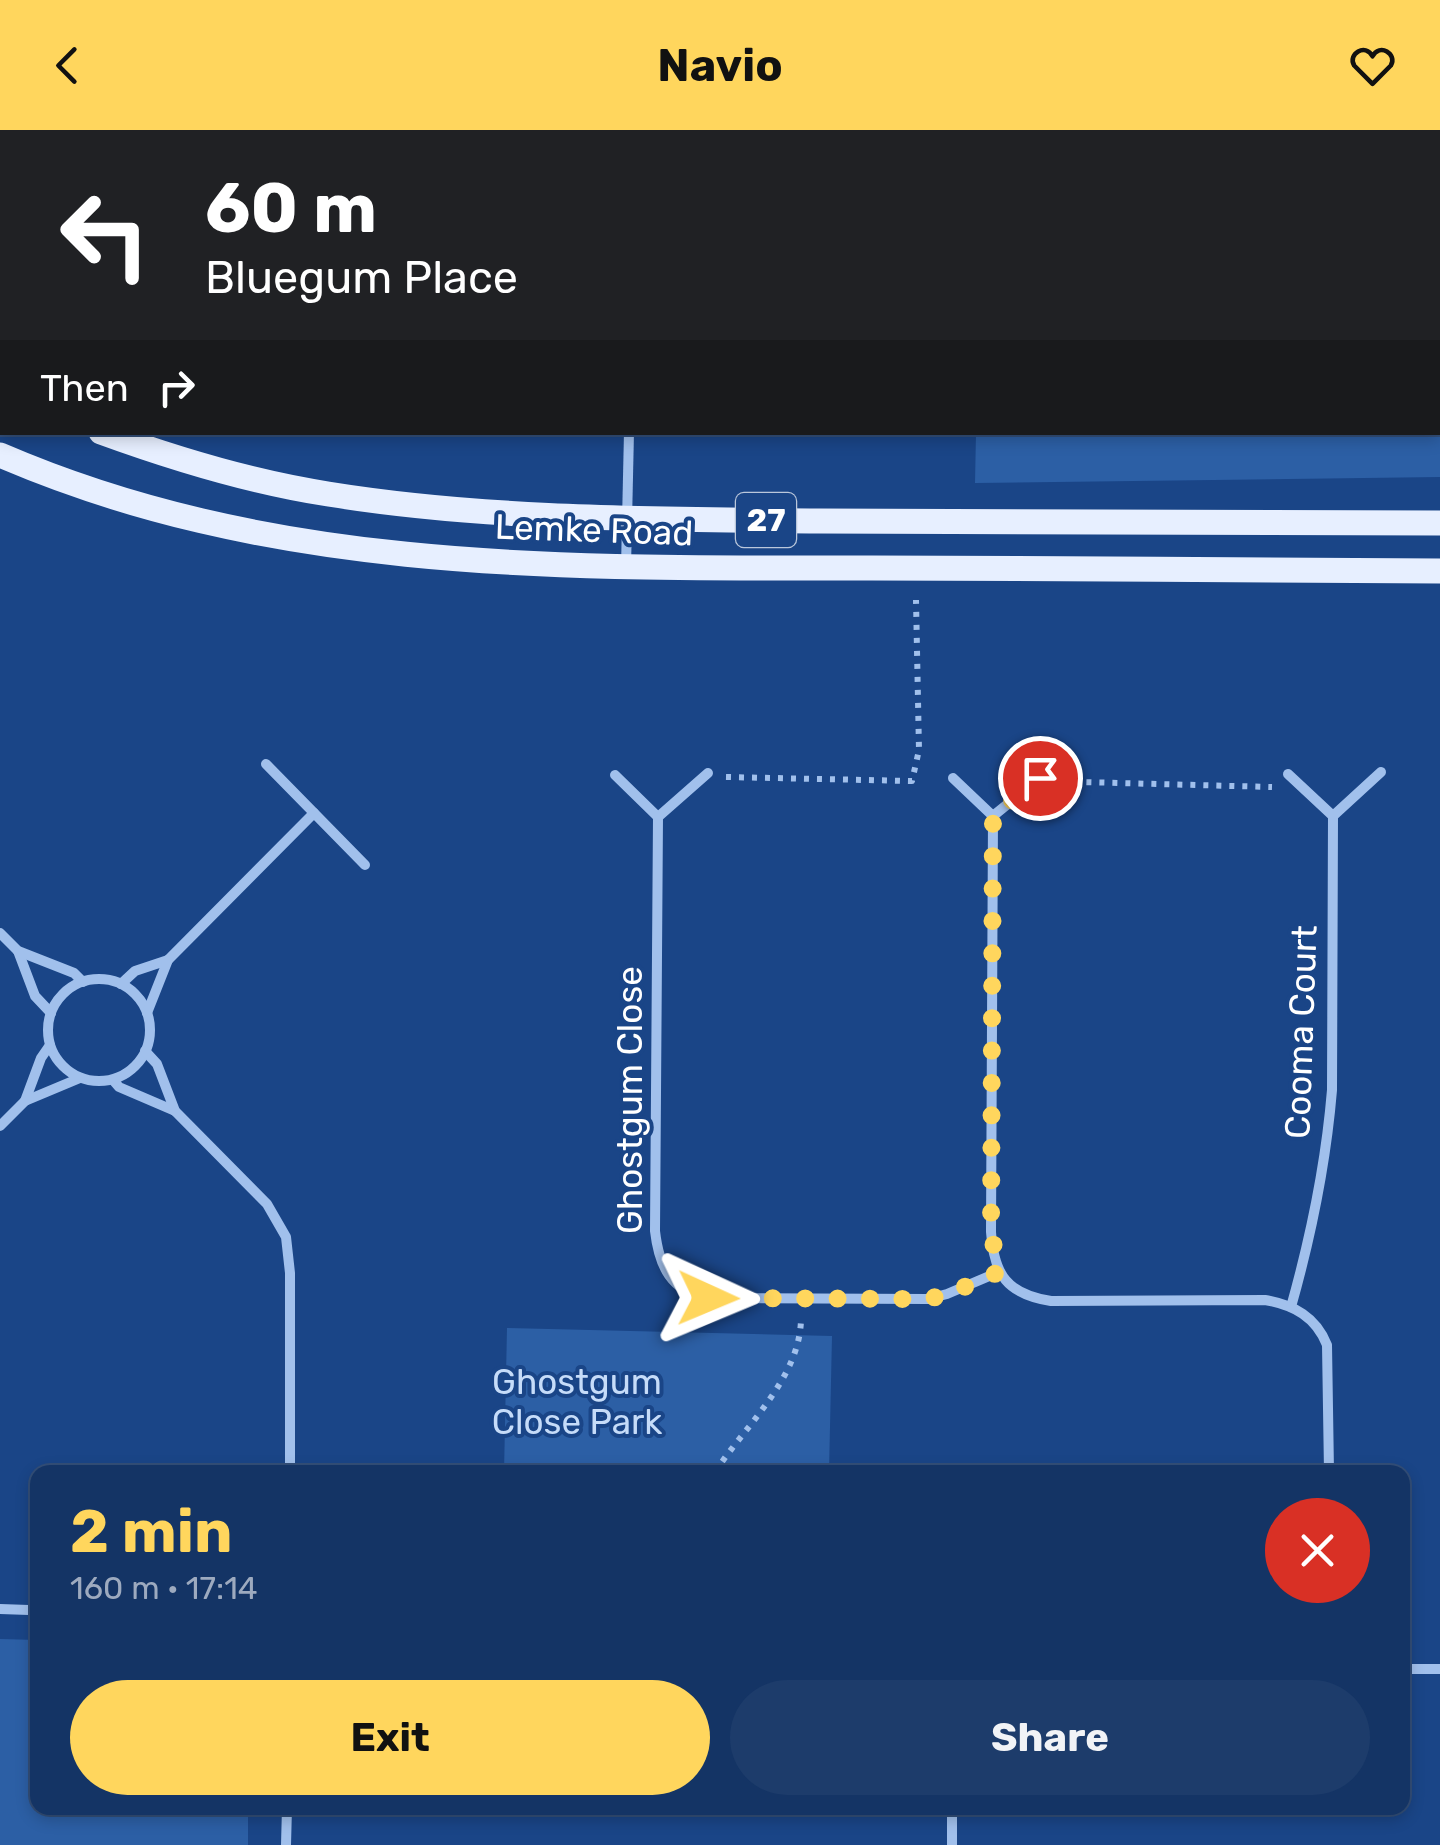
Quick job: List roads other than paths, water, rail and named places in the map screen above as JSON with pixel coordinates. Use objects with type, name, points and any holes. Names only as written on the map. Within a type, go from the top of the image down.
[{"type":"main road","name":"Lemke Road","points":[[111,435],[242,476],[324,494],[478,512],[626,518],[1440,524]]},
{"type":"main road","name":"Lemke Road","points":[[0,455],[143,504],[232,528],[420,558],[626,568],[1440,571]]},
{"type":"street","points":[[626,568],[630,435]]},
{"type":"street","points":[[266,764],[365,865]]},
{"type":"street","points":[[1288,774],[1333,816],[1381,772]]},
{"type":"street","points":[[615,775],[658,818],[708,773]]},
{"type":"street","points":[[953,778],[993,816],[991,1232],[999,1272],[1024,1294],[1051,1301],[1249,1300],[1291,1307],[1313,1322],[1327,1344],[1329,1465]]},
{"type":"street","points":[[993,816],[1040,778]]},
{"type":"street","points":[[147,1013],[132,992],[120,984],[108,980],[82,982],[69,989],[51,1013],[50,1046],[66,1070],[96,1082],[113,1080],[138,1064],[149,1039],[147,1013],[168,960],[314,813]]},
{"type":"street","name":"Cooma Court","points":[[1291,1307],[1321,1172],[1332,1090],[1333,816]]},
{"type":"street","name":"Ghostgum Close","points":[[658,818],[657,1248],[669,1279],[693,1295],[928,1299],[999,1272]]},
{"type":"street","points":[[0,933],[18,951],[74,974],[82,982]]},
{"type":"street","points":[[18,951],[36,996],[51,1013]]},
{"type":"street","points":[[120,984],[135,971],[168,960]]},
{"type":"street","points":[[25,1101],[40,1058],[50,1046]]},
{"type":"street","points":[[145,1052],[157,1064],[175,1111]]},
{"type":"street","points":[[0,1126],[25,1101],[80,1078]]},
{"type":"street","points":[[113,1080],[119,1087],[175,1111],[267,1204],[286,1237],[290,1272],[290,1465]]},
{"type":"street","points":[[0,1609],[28,1610]]},
{"type":"street","points":[[1410,1669],[1440,1669]]},
{"type":"street","points":[[286,1815],[286,1845]]},
{"type":"street","points":[[952,1815],[952,1845]]},
{"type":"park label","name":"Ghostgum Close Park","points":[[577,1402]]}]
